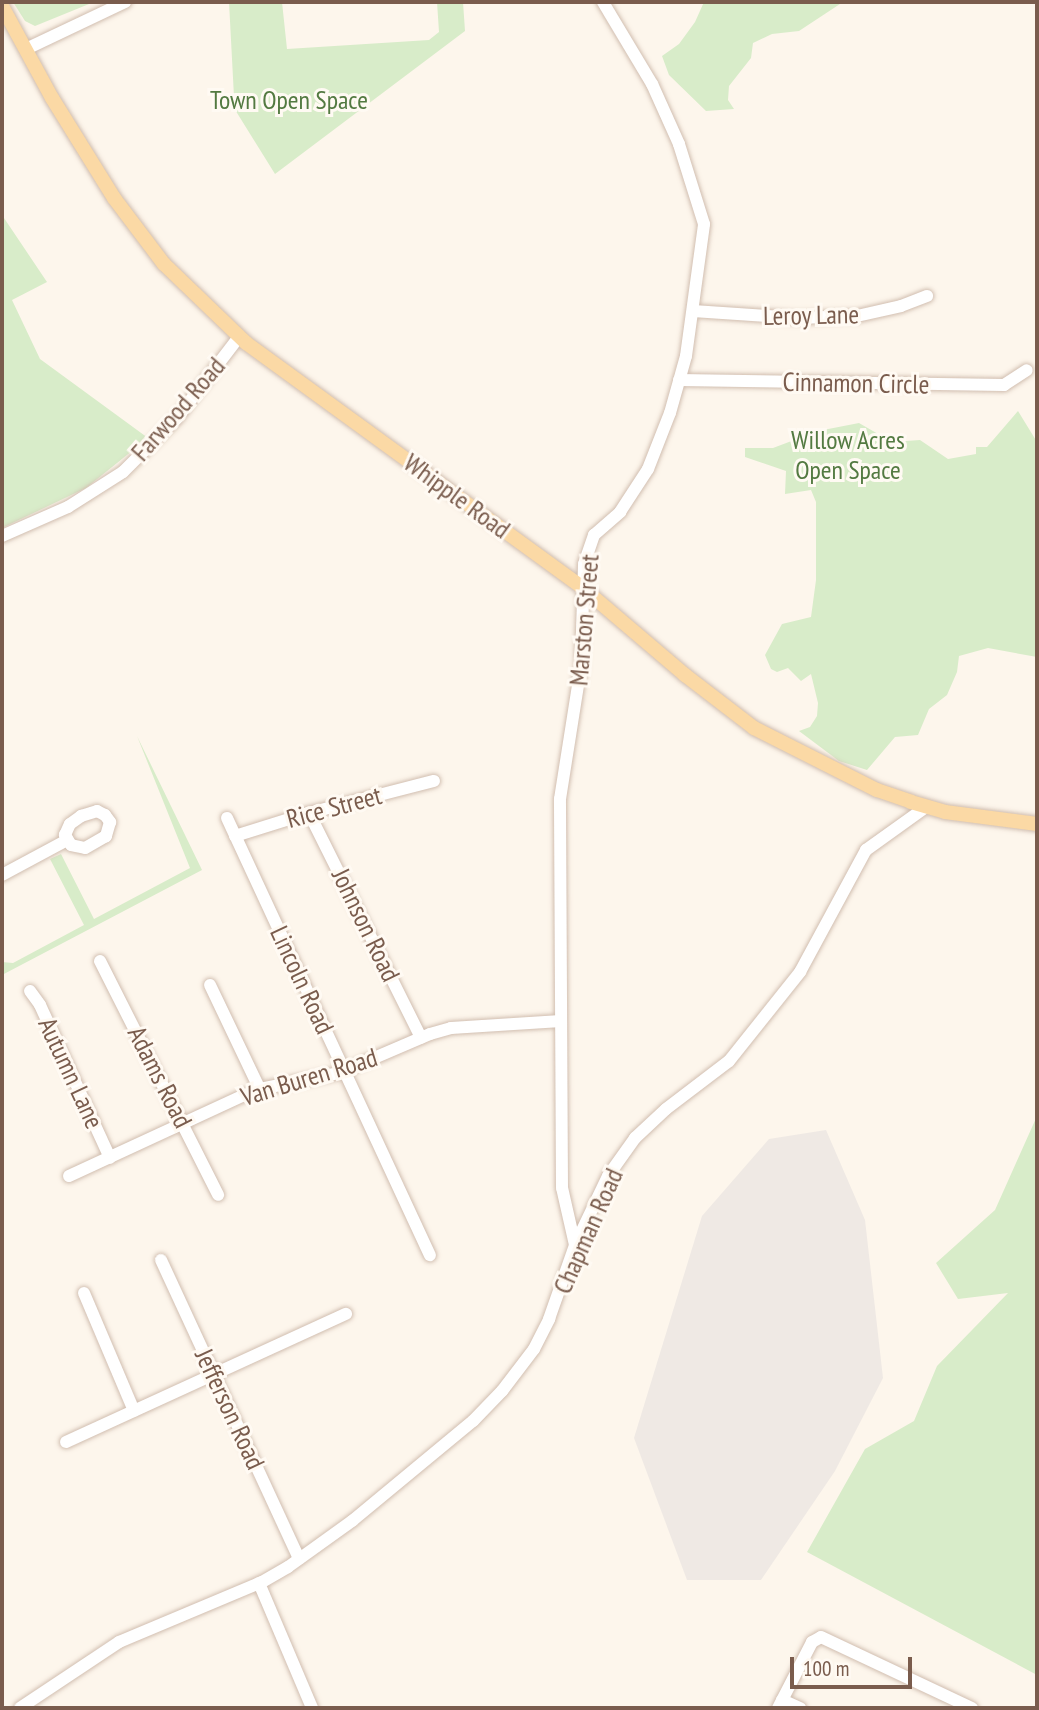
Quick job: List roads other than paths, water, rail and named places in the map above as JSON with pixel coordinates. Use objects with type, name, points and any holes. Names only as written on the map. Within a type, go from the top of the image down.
[{"type":"main road","name":"Whipple Road","points":[[2,6],[114,198],[164,264],[239,337],[584,589],[685,675],[754,729],[877,790],[926,807],[1037,824]]},
{"type":"street","points":[[26,49],[125,2]]},
{"type":"street","name":"Marston Street","points":[[575,1245],[562,1188],[560,799],[582,667],[586,551],[594,535],[620,512],[633,496],[648,469],[679,380],[693,311],[704,225],[679,144],[652,84],[603,2]]},
{"type":"street","name":"Leroy Lane","points":[[693,311],[797,318],[857,316],[901,306],[927,296]]},
{"type":"street","name":"Farwood Road","points":[[2,536],[68,507],[123,472],[177,418],[239,337]]},
{"type":"street","name":"Cinnamon Circle","points":[[679,380],[1004,385],[1027,370]]},
{"type":"street","name":"Rice Street","points":[[235,836],[309,813],[434,781]]},
{"type":"street","name":"Chapman Road","points":[[20,1708],[119,1642],[259,1583],[299,1559],[402,1480],[473,1421],[502,1391],[542,1335],[575,1245],[608,1176],[635,1139],[666,1109],[729,1061],[800,972],[866,850],[926,807]]},
{"type":"street","name":"Johnson Road","points":[[309,813],[421,1038]]},
{"type":"street","name":"Lincoln Road","points":[[227,818],[430,1255]]},
{"type":"street","points":[[2,874],[67,841]]},
{"type":"street","name":"Adams Road","points":[[100,961],[218,1195]]},
{"type":"street","points":[[210,985],[260,1090]]},
{"type":"street","name":"Autumn Lane","points":[[30,991],[40,1005],[110,1158]]},
{"type":"street","name":"Van Buren Road","points":[[69,1176],[260,1090],[344,1071],[451,1028],[561,1021]]},
{"type":"street","name":"Jefferson Road","points":[[161,1260],[299,1559]]},
{"type":"street","points":[[84,1293],[134,1411]]},
{"type":"street","points":[[66,1441],[346,1314]]},
{"type":"street","points":[[259,1583],[312,1708]]},
{"type":"street","points":[[800,1708],[780,1704],[812,1642],[818,1637],[827,1638],[965,1706]]},
{"type":"park label","name":"Town Open Space","points":[[289,100]]},
{"type":"park label","name":"Willow Acres Open Space","points":[[848,455]]}]
